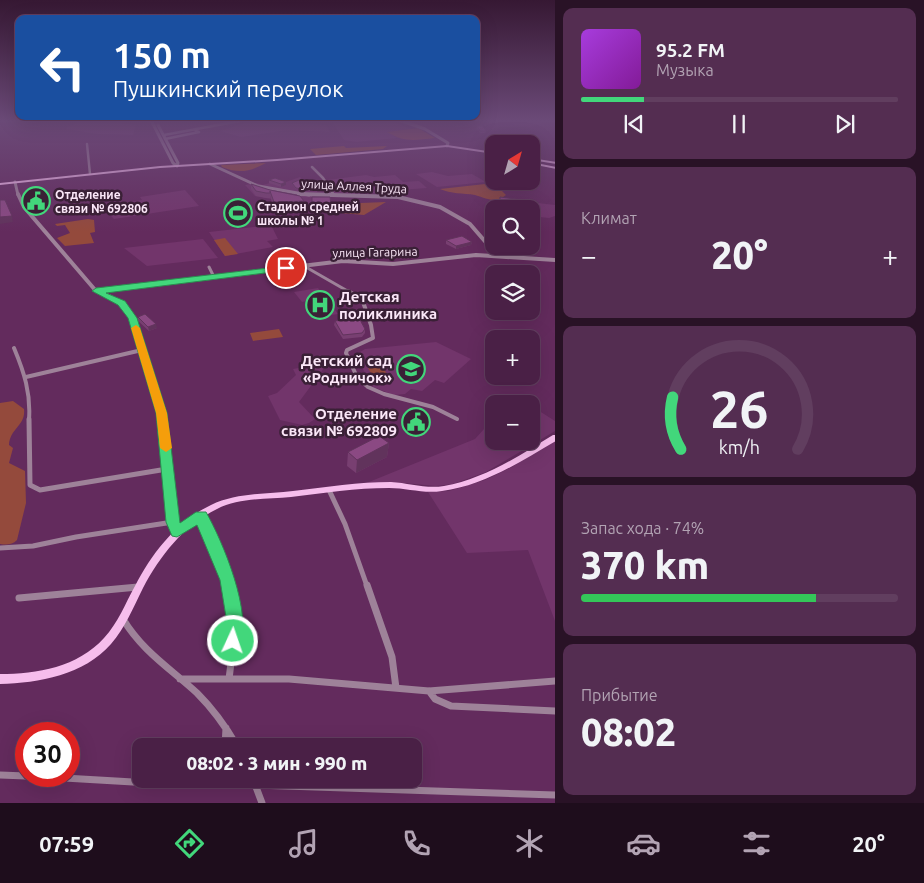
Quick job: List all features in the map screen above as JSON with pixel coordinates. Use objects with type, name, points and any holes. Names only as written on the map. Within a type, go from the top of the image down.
[{"type":"main road","points":[[15,183],[177,166],[307,157]]},
{"type":"main road","points":[[540,161],[555,166]]},
{"type":"main road","points":[[540,164],[555,166]]},
{"type":"main road","points":[[0,184],[177,166]]},
{"type":"main road","points":[[0,679],[38,677],[80,662],[96,652],[107,642],[123,619],[139,587],[158,557],[180,529],[215,506],[249,498],[390,485],[445,489],[478,479],[512,464],[555,437]]},
{"type":"street","points":[[88,157],[90,174]]},
{"type":"street","points":[[171,157],[177,166]]},
{"type":"street","points":[[175,157],[178,163],[177,166]]},
{"type":"street","name":"улица Аллея Труда","points":[[210,164],[268,189],[290,193],[413,199],[442,207],[460,217],[477,230],[485,241]]},
{"type":"street","points":[[312,167],[323,178],[335,194],[334,196]]},
{"type":"street","points":[[15,183],[20,201],[24,207],[96,291],[111,297],[128,309],[162,413],[173,522],[180,529]]},
{"type":"street","points":[[476,255],[485,251]]},
{"type":"street","points":[[476,255],[555,260]]},
{"type":"street","name":"улица Гагарина","points":[[96,291],[351,261],[393,264],[476,255]]},
{"type":"street","points":[[304,266],[362,299],[371,325],[373,338],[347,350],[346,353],[355,373],[363,383],[386,396],[416,402],[447,413],[457,419]]},
{"type":"street","points":[[209,267],[214,277]]},
{"type":"street","points":[[14,348],[26,377],[30,406],[28,438],[30,485],[40,490],[167,469]]},
{"type":"street","points":[[26,377],[142,350]]},
{"type":"street","points":[[329,490],[345,524],[392,657],[396,688]]},
{"type":"street","points":[[201,516],[204,527],[213,541],[232,596],[234,617],[229,679]]},
{"type":"street","points":[[0,548],[24,547],[76,536],[173,522]]},
{"type":"street","points":[[19,598],[139,587]]},
{"type":"street","points":[[123,619],[139,643],[206,702],[226,726],[233,738]]},
{"type":"street","points":[[180,679],[289,679],[429,691],[555,682]]},
{"type":"street","points":[[429,691],[434,699],[451,706],[555,711]]},
{"type":"street","points":[[225,738],[226,726]]},
{"type":"street","points":[[0,775],[15,776]]},
{"type":"street","points":[[80,779],[132,782]]},
{"type":"street","points":[[256,788],[262,803]]},
{"type":"street","points":[[393,788],[555,795]]},
{"type":"shaded area","points":[[266,163],[241,171],[235,171],[221,165]]},
{"type":"shaded area","points":[[432,172],[448,176],[472,174],[485,182],[437,187],[416,174]]},
{"type":"shaded area","points":[[366,175],[374,177],[395,175],[403,182],[419,181],[427,188],[386,191],[379,184],[373,186],[379,193],[329,194],[331,205],[274,208],[271,199],[255,196],[245,185],[257,183],[263,185],[280,180],[286,182],[300,177],[303,181],[314,184],[323,183],[328,190],[335,190],[327,180]]},
{"type":"shaded area","points":[[485,184],[485,190],[501,190],[506,195],[495,200],[440,189]]},
{"type":"shaded area","points":[[185,190],[199,206],[114,219],[102,206],[142,200],[140,197]]},
{"type":"shaded area","points":[[386,202],[364,215],[341,213],[336,204]]},
{"type":"shaded area","points":[[540,203],[555,205],[555,216],[549,218],[540,217]]},
{"type":"shaded area","points":[[88,219],[94,220],[95,232],[90,233],[94,243],[65,246],[57,238],[70,233],[65,225],[57,226],[55,224]]},
{"type":"shaded area","points":[[271,225],[278,239],[267,241],[273,247],[225,256],[209,232]]},
{"type":"shaded area","points":[[225,238],[238,254],[225,256],[214,240]]},
{"type":"shaded area","points":[[203,239],[218,258],[147,266],[124,248]]},
{"type":"shaded area","name":"Детская поликлиника","points":[[318,288],[323,295],[319,296],[329,308],[333,307],[338,314],[312,318],[307,311],[317,309],[310,300],[302,302],[294,292]]},
{"type":"shaded area","points":[[279,329],[283,337],[253,341],[250,333]]},
{"type":"shaded area","name":"Детский сад «Родничок»","points":[[436,342],[471,359],[444,383],[435,380],[422,391],[411,389],[405,394],[394,395],[373,387],[355,355],[365,349]]},
{"type":"shaded area","points":[[320,355],[330,360],[299,402],[315,419],[302,425],[280,420],[268,396],[277,393],[296,375],[293,369],[304,367],[312,369]]},
{"type":"shaded area","points":[[382,366],[392,382],[378,385],[368,368]]},
{"type":"shaded area","points":[[13,401],[24,409],[24,415],[10,439],[9,445],[13,448],[9,463],[25,471],[26,503],[17,540],[11,544],[0,544],[0,403]]},
{"type":"shaded area","points":[[540,411],[555,421],[555,431],[540,440]]},
{"type":"shaded area","points":[[485,428],[485,450],[523,450],[486,472],[453,484],[436,486],[404,483],[364,484],[475,439]]},
{"type":"shaded area","points":[[555,439],[555,621],[528,550],[467,553],[428,492],[449,491],[485,480],[512,467]]},
{"type":"building","points":[[275,178],[286,182],[281,184],[269,180]]},
{"type":"building","points":[[299,180],[319,187],[316,182],[322,182],[327,188],[296,188],[292,183]]},
{"type":"building","points":[[251,184],[300,196],[304,201],[274,202],[270,191],[270,193],[266,193],[256,191]]},
{"type":"building","points":[[312,197],[330,197],[331,204],[312,203]]},
{"type":"building","points":[[500,197],[524,200],[500,200]]},
{"type":"building","points":[[0,200],[5,200],[12,216],[0,217]]},
{"type":"building","points":[[462,236],[472,242],[456,246],[446,240]]},
{"type":"building","points":[[145,314],[156,324],[148,327],[138,317]]},
{"type":"building","points":[[359,318],[365,329],[362,333],[343,335],[335,321]]},
{"type":"building","points":[[379,436],[389,443],[357,460],[348,452]]},
{"type":"slow traffic","points":[[136,328],[162,413],[166,448]]},
{"type":"place","name":"Отделение связи № 692806","points":[[36,201]]},
{"type":"place","name":"Стадион средней школы № 1","points":[[238,213]]},
{"type":"place","name":"Детская поликлиника","points":[[320,305]]},
{"type":"place","name":"Детский сад «Родничок»","points":[[411,369]]},
{"type":"place","name":"Отделение связи № 692809","points":[[416,422]]},
{"type":"route","points":[[233,641],[234,617],[228,580],[213,541],[204,527],[201,516],[188,522],[177,532],[173,522],[162,413],[130,312],[121,303],[96,291],[286,268]]}]
